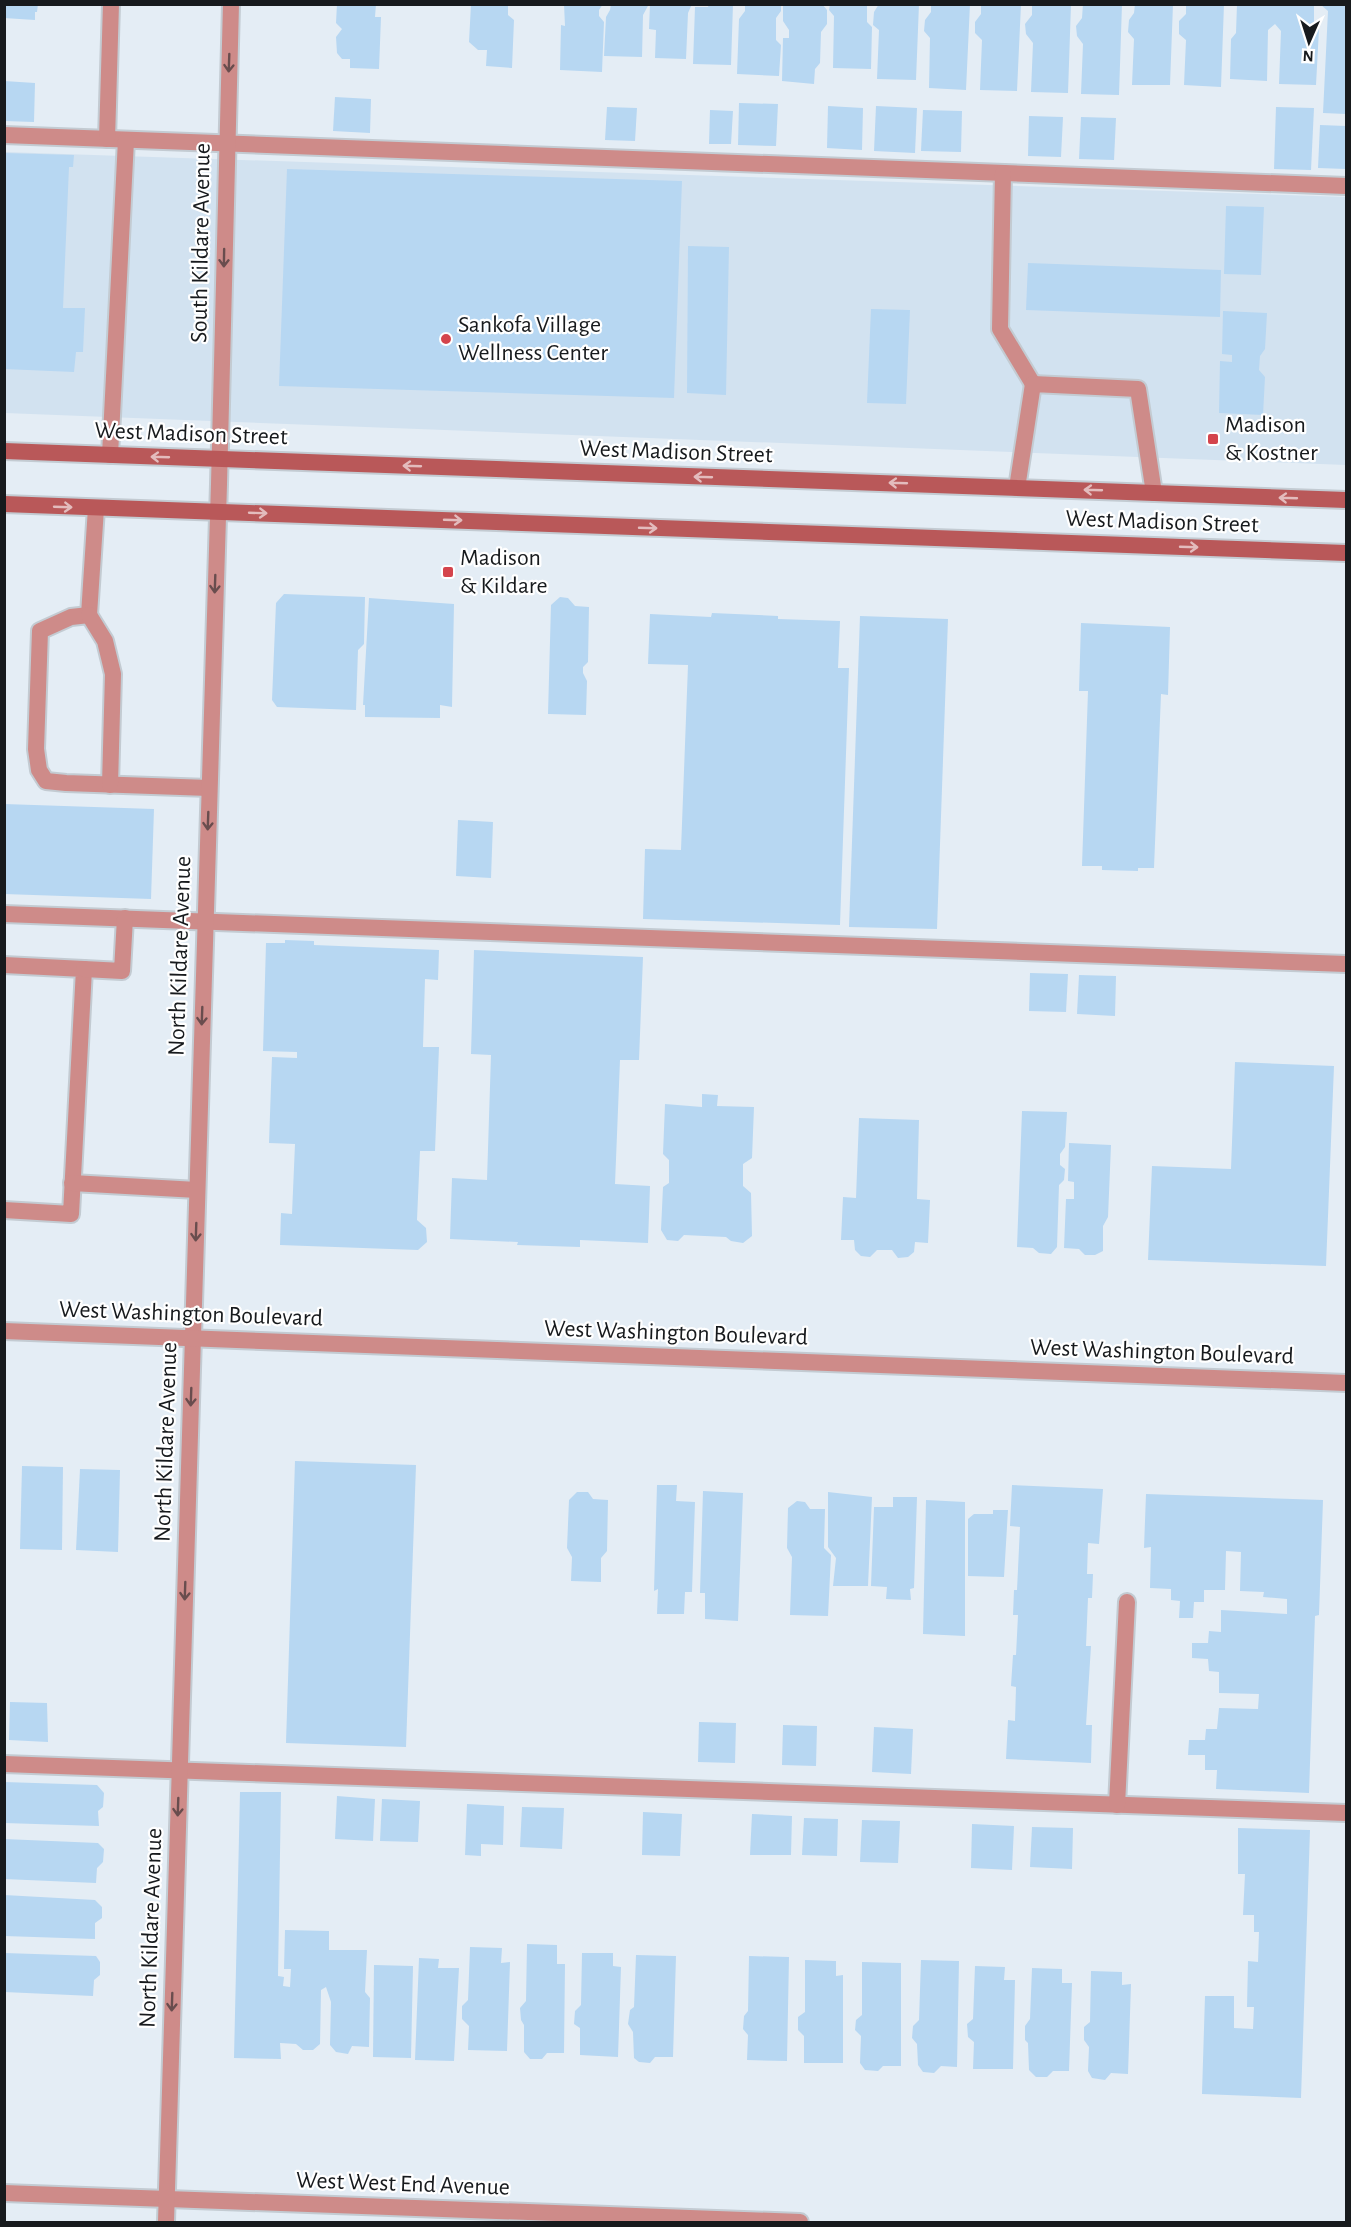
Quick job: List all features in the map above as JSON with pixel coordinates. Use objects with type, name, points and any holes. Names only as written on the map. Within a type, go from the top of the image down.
[{"type":"main road","name":"West Madison Street","points":[[4,451],[1347,500]]},
{"type":"main road","name":"West Madison Street","points":[[4,504],[1347,553]]},
{"type":"street","points":[[107,139],[111,4]]},
{"type":"street","name":"South Kildare Avenue","points":[[219,483],[231,4]]},
{"type":"street","points":[[4,135],[1347,186]]},
{"type":"street","points":[[110,455],[126,140]]},
{"type":"street","points":[[1003,173],[1000,329],[1033,384],[1017,488]]},
{"type":"street","points":[[1033,384],[1138,389],[1154,493]]},
{"type":"street","name":"North Kildare Avenue","points":[[166,2223],[219,483]]},
{"type":"street","points":[[96,508],[89,615],[105,641],[113,674],[110,785]]},
{"type":"street","points":[[89,615],[71,616],[40,630],[36,749],[39,770],[46,781],[209,788]]},
{"type":"street","points":[[4,914],[1347,964]]},
{"type":"street","points":[[4,965],[122,971],[125,918]]},
{"type":"street","points":[[4,1210],[71,1214],[84,969]]},
{"type":"street","points":[[72,1183],[197,1190]]},
{"type":"street","name":"West Washington Boulevard","points":[[4,1331],[1347,1383]]},
{"type":"street","points":[[1117,1805],[1127,1602]]},
{"type":"street","points":[[4,1764],[1347,1813]]},
{"type":"street","name":"West West End Avenue","points":[[4,2193],[167,2199],[464,2216],[800,2223]]},
{"type":"shaded area","points":[[5,152],[1346,197],[1346,465],[5,413]]},
{"type":"building","points":[[4,4],[38,4],[35,20],[4,18]]},
{"type":"building","points":[[337,4],[376,4],[375,17],[381,17],[379,69],[350,68],[350,59],[342,59],[337,53],[336,37],[342,29],[336,23]]},
{"type":"building","points":[[471,4],[508,4],[508,15],[514,20],[512,68],[486,66],[487,50],[478,50],[469,42]]},
{"type":"building","points":[[564,4],[603,4],[599,10],[599,16],[604,22],[602,72],[560,70],[561,25],[565,26]]},
{"type":"building","points":[[611,4],[649,4],[643,15],[642,57],[604,56],[606,17]]},
{"type":"building","points":[[650,4],[692,4],[688,13],[686,59],[655,58],[656,30],[649,29]]},
{"type":"building","points":[[709,4],[733,4],[731,65],[693,64],[695,7],[708,7]]},
{"type":"building","points":[[745,4],[781,4],[781,11],[776,18],[776,40],[781,45],[779,76],[737,74],[739,19],[745,11]]},
{"type":"building","points":[[783,4],[822,4],[827,10],[827,24],[821,32],[820,63],[815,69],[814,84],[782,81],[783,38],[789,38],[789,30],[783,21]]},
{"type":"building","points":[[830,4],[867,4],[867,22],[872,27],[871,69],[833,68],[834,16],[829,10]]},
{"type":"building","points":[[879,4],[919,4],[916,80],[877,79],[879,30],[873,25],[874,12]]},
{"type":"building","points":[[931,4],[970,4],[966,90],[929,88],[930,38],[924,31],[925,20],[931,12]]},
{"type":"building","points":[[981,4],[1021,4],[1017,91],[980,90],[982,40],[975,33],[975,22],[981,14]]},
{"type":"building","points":[[1032,4],[1071,4],[1068,93],[1031,92],[1033,43],[1026,34],[1025,24],[1032,15]]},
{"type":"building","points":[[1083,4],[1122,4],[1119,95],[1081,94],[1083,44],[1077,36],[1076,26],[1082,18]]},
{"type":"building","points":[[1135,4],[1173,4],[1170,85],[1132,85],[1134,39],[1128,32],[1129,20],[1134,13]]},
{"type":"building","points":[[1186,4],[1224,4],[1221,87],[1184,85],[1186,40],[1179,34],[1179,21],[1186,14]]},
{"type":"building","points":[[1237,4],[1314,4],[1314,22],[1319,29],[1316,85],[1279,84],[1281,31],[1275,24],[1268,30],[1267,81],[1230,79],[1231,39],[1236,33]]},
{"type":"building","points":[[1320,4],[1346,4],[1346,114],[1323,113],[1328,11]]},
{"type":"building","points":[[4,81],[35,83],[34,122],[4,121]]},
{"type":"building","points":[[335,97],[371,99],[370,133],[333,131]]},
{"type":"building","points":[[739,103],[778,104],[776,146],[738,145]]},
{"type":"building","points":[[828,106],[863,108],[862,150],[827,148]]},
{"type":"building","points":[[876,106],[917,108],[915,153],[874,151]]},
{"type":"building","points":[[607,107],[637,108],[635,141],[605,140]]},
{"type":"building","points":[[1276,107],[1314,108],[1311,170],[1274,169]]},
{"type":"building","points":[[710,110],[733,111],[731,144],[709,144]]},
{"type":"building","points":[[923,110],[962,111],[961,152],[921,151]]},
{"type":"building","points":[[1029,116],[1063,117],[1061,157],[1028,156]]},
{"type":"building","points":[[1081,117],[1116,118],[1114,160],[1079,159]]},
{"type":"building","points":[[1320,125],[1346,126],[1346,169],[1318,168]]},
{"type":"building","points":[[4,153],[74,155],[73,167],[69,167],[63,308],[85,308],[83,352],[76,352],[74,372],[4,369]]},
{"type":"building","points":[[287,169],[682,181],[674,398],[279,386]]},
{"type":"building","points":[[1226,206],[1264,207],[1261,275],[1224,274]]},
{"type":"building","points":[[688,246],[729,247],[726,395],[687,393]]},
{"type":"building","points":[[1028,263],[1221,270],[1220,317],[1026,310]]},
{"type":"building","points":[[871,309],[910,310],[906,404],[867,403]]},
{"type":"building","points":[[1223,311],[1267,313],[1265,349],[1260,356],[1259,370],[1265,377],[1263,415],[1219,413],[1220,361],[1232,362],[1232,355],[1222,354]]},
{"type":"building","points":[[284,594],[365,597],[364,644],[358,650],[356,710],[277,707],[272,700],[276,603]]},
{"type":"building","points":[[560,597],[568,598],[575,606],[589,607],[588,662],[583,667],[587,681],[586,715],[548,714],[551,605]]},
{"type":"building","points":[[369,598],[454,604],[452,707],[440,705],[440,718],[365,717],[365,705],[363,705]]},
{"type":"building","points":[[712,613],[778,616],[778,619],[840,621],[838,668],[849,668],[840,925],[643,919],[645,849],[681,850],[688,665],[648,664],[650,614],[711,617]]},
{"type":"building","points":[[860,616],[948,619],[937,929],[849,927]]},
{"type":"building","points":[[1081,623],[1170,627],[1168,695],[1161,694],[1154,868],[1138,868],[1138,871],[1102,870],[1102,866],[1082,866],[1088,691],[1079,691]]},
{"type":"building","points":[[4,804],[154,809],[151,899],[4,894]]},
{"type":"building","points":[[458,820],[493,822],[491,878],[456,876]]},
{"type":"building","points":[[285,940],[314,941],[314,945],[439,950],[438,980],[425,979],[423,1047],[439,1047],[435,1151],[420,1151],[417,1220],[426,1228],[427,1242],[418,1250],[280,1245],[281,1213],[292,1214],[295,1144],[269,1143],[272,1057],[297,1058],[297,1052],[263,1051],[266,943],[285,943]]},
{"type":"building","points":[[474,950],[643,957],[639,1060],[620,1060],[615,1184],[650,1186],[648,1243],[580,1240],[580,1247],[517,1245],[518,1242],[450,1239],[452,1178],[487,1180],[491,1055],[471,1054]]},
{"type":"building","points":[[1030,973],[1068,974],[1066,1012],[1029,1011]]},
{"type":"building","points":[[1079,975],[1116,976],[1115,1016],[1077,1014]]},
{"type":"building","points":[[1235,1062],[1334,1066],[1326,1266],[1148,1260],[1152,1166],[1231,1169]]},
{"type":"building","points":[[702,1094],[718,1095],[717,1106],[754,1107],[752,1158],[743,1164],[743,1186],[751,1193],[752,1236],[743,1243],[731,1241],[726,1237],[684,1235],[678,1241],[667,1240],[661,1230],[663,1187],[669,1183],[669,1160],[663,1154],[665,1104],[702,1107]]},
{"type":"building","points":[[1022,1111],[1067,1112],[1065,1147],[1060,1154],[1060,1165],[1065,1169],[1064,1180],[1059,1185],[1057,1247],[1051,1254],[1039,1253],[1033,1248],[1017,1247]]},
{"type":"building","points":[[859,1118],[919,1120],[917,1199],[930,1200],[928,1243],[915,1242],[914,1252],[908,1257],[898,1258],[892,1250],[877,1250],[870,1257],[861,1256],[855,1250],[854,1240],[841,1240],[843,1197],[856,1198]]},
{"type":"building","points":[[1069,1143],[1111,1145],[1108,1217],[1103,1226],[1103,1251],[1095,1255],[1085,1255],[1079,1249],[1064,1248],[1066,1199],[1074,1199],[1074,1182],[1068,1181]]},
{"type":"building","points":[[295,1461],[416,1465],[406,1747],[286,1743]]},
{"type":"building","points":[[22,1466],[63,1467],[62,1550],[20,1549]]},
{"type":"building","points":[[80,1469],[120,1470],[118,1552],[76,1550]]},
{"type":"building","points":[[657,1485],[677,1485],[676,1501],[695,1502],[692,1592],[685,1592],[684,1614],[657,1614],[658,1589],[654,1591]]},
{"type":"building","points":[[1012,1485],[1103,1489],[1099,1544],[1088,1543],[1087,1574],[1093,1574],[1092,1598],[1088,1598],[1086,1646],[1091,1646],[1086,1725],[1092,1725],[1091,1763],[1006,1759],[1008,1720],[1015,1721],[1016,1687],[1011,1686],[1013,1655],[1016,1655],[1018,1615],[1013,1615],[1014,1590],[1017,1590],[1020,1527],[1010,1526]]},
{"type":"building","points":[[703,1491],[743,1493],[738,1621],[705,1619],[705,1593],[700,1593]]},
{"type":"building","points":[[577,1492],[588,1492],[593,1499],[608,1500],[607,1551],[601,1558],[601,1582],[571,1581],[572,1557],[567,1548],[569,1500]]},
{"type":"building","points":[[828,1492],[872,1497],[868,1586],[833,1586],[836,1558],[828,1547]]},
{"type":"building","points":[[1146,1494],[1323,1500],[1319,1615],[1315,1616],[1309,1793],[1216,1789],[1217,1770],[1205,1770],[1205,1755],[1188,1755],[1189,1740],[1205,1740],[1206,1729],[1217,1729],[1219,1708],[1258,1709],[1259,1694],[1219,1693],[1219,1672],[1209,1671],[1208,1659],[1192,1658],[1192,1643],[1208,1643],[1209,1631],[1221,1632],[1221,1610],[1287,1614],[1287,1599],[1263,1597],[1264,1592],[1240,1591],[1241,1552],[1226,1551],[1225,1590],[1204,1590],[1204,1602],[1194,1602],[1193,1618],[1179,1618],[1180,1601],[1171,1600],[1171,1589],[1150,1588],[1151,1547],[1144,1548]]},
{"type":"building","points":[[893,1497],[917,1497],[914,1588],[910,1589],[911,1600],[886,1599],[887,1587],[871,1586],[874,1507],[893,1507]]},
{"type":"building","points":[[926,1500],[965,1502],[965,1636],[923,1634]]},
{"type":"building","points":[[797,1501],[805,1502],[810,1509],[825,1509],[824,1548],[831,1555],[828,1616],[790,1615],[792,1557],[787,1548],[788,1508]]},
{"type":"building","points":[[993,1510],[1008,1510],[1004,1577],[968,1576],[968,1519],[974,1514],[993,1514]]},
{"type":"building","points":[[10,1702],[47,1703],[48,1742],[9,1740]]},
{"type":"building","points":[[699,1722],[736,1723],[735,1763],[698,1762]]},
{"type":"building","points":[[783,1725],[817,1726],[816,1766],[782,1765]]},
{"type":"building","points":[[874,1727],[913,1729],[911,1774],[872,1772]]},
{"type":"building","points":[[4,1782],[97,1785],[104,1793],[103,1807],[98,1811],[99,1826],[4,1823]]},
{"type":"building","points":[[240,1792],[281,1792],[278,1976],[284,1977],[283,1986],[290,1987],[291,1969],[284,1969],[285,1930],[329,1931],[329,1950],[367,1950],[365,1992],[370,1998],[369,2047],[352,2046],[348,2054],[336,2052],[330,2045],[331,2002],[326,1987],[321,1990],[320,2044],[313,2050],[303,2050],[296,2044],[280,2043],[281,2059],[234,2058]]},
{"type":"building","points":[[337,1796],[375,1799],[373,1841],[335,1839]]},
{"type":"building","points":[[382,1799],[420,1801],[418,1842],[380,1841]]},
{"type":"building","points":[[467,1804],[504,1806],[503,1845],[481,1844],[481,1856],[465,1855]]},
{"type":"building","points":[[522,1807],[564,1808],[562,1849],[520,1847]]},
{"type":"building","points":[[643,1812],[682,1814],[680,1856],[642,1855]]},
{"type":"building","points":[[752,1814],[792,1816],[791,1855],[750,1855]]},
{"type":"building","points":[[804,1818],[838,1819],[837,1856],[802,1855]]},
{"type":"building","points":[[862,1820],[900,1821],[898,1863],[860,1862]]},
{"type":"building","points":[[972,1824],[1014,1826],[1012,1870],[971,1868]]},
{"type":"building","points":[[1032,1827],[1073,1828],[1072,1869],[1030,1867]]},
{"type":"building","points":[[1238,1828],[1310,1830],[1301,2098],[1202,2094],[1205,1996],[1234,1996],[1234,2028],[1253,2029],[1254,2007],[1247,2007],[1248,1961],[1258,1962],[1259,1932],[1254,1932],[1254,1915],[1243,1915],[1245,1874],[1238,1874]]},
{"type":"building","points":[[4,1839],[98,1843],[104,1849],[103,1862],[97,1868],[96,1883],[4,1879]]},
{"type":"building","points":[[4,1895],[95,1900],[102,1907],[102,1918],[95,1923],[95,1939],[4,1936]]},
{"type":"building","points":[[527,1944],[557,1945],[557,1964],[565,1964],[564,2053],[547,2053],[542,2059],[530,2059],[524,2052],[524,2025],[520,2008],[526,2001]]},
{"type":"building","points":[[470,1947],[502,1948],[501,1963],[510,1962],[507,2051],[468,2050],[469,2026],[462,2019],[462,2006],[468,2000]]},
{"type":"building","points":[[4,1953],[96,1956],[100,1962],[100,1975],[94,1980],[93,1996],[4,1992]]},
{"type":"building","points":[[582,1953],[613,1953],[613,1966],[621,1967],[618,2057],[580,2055],[580,2028],[574,2024],[575,2011],[581,2005]]},
{"type":"building","points":[[636,1955],[676,1956],[673,2057],[655,2057],[650,2063],[639,2062],[634,2058],[633,2032],[628,2024],[630,2010],[634,2007]]},
{"type":"building","points":[[749,1956],[789,1957],[787,2061],[747,2060],[748,2035],[743,2029],[744,2016],[748,2011]]},
{"type":"building","points":[[419,1958],[439,1959],[438,1968],[459,1968],[454,2061],[415,2060]]},
{"type":"building","points":[[805,1960],[836,1961],[836,1976],[843,1975],[843,2063],[804,2063],[804,2036],[798,2030],[798,2017],[805,2012]]},
{"type":"building","points":[[921,1960],[959,1961],[957,2067],[941,2066],[934,2073],[923,2072],[918,2065],[917,2044],[912,2038],[913,2026],[919,2020]]},
{"type":"building","points":[[862,1962],[901,1963],[901,2066],[883,2066],[878,2071],[865,2070],[860,2063],[861,2036],[855,2030],[856,2020],[862,2015]]},
{"type":"building","points":[[374,1965],[413,1966],[411,2058],[373,2057]]},
{"type":"building","points":[[975,1966],[1005,1967],[1004,1980],[1015,1980],[1013,2069],[973,2069],[974,2042],[968,2037],[967,2024],[973,2019]]},
{"type":"building","points":[[1032,1968],[1062,1969],[1062,1983],[1072,1983],[1069,2071],[1053,2071],[1047,2077],[1036,2077],[1029,2070],[1025,2026],[1030,2019]]},
{"type":"building","points":[[1091,1971],[1122,1972],[1122,1985],[1131,1984],[1128,2074],[1111,2073],[1105,2080],[1092,2078],[1088,2071],[1089,2047],[1084,2040],[1084,2027],[1090,2022]]},
{"type":"place","name":"Sankofa Village Wellness Center","points":[[446,339]]},
{"type":"place","name":"Madison & Kostner","points":[[1213,439]]},
{"type":"place","name":"Madison & Kildare","points":[[448,572]]}]
